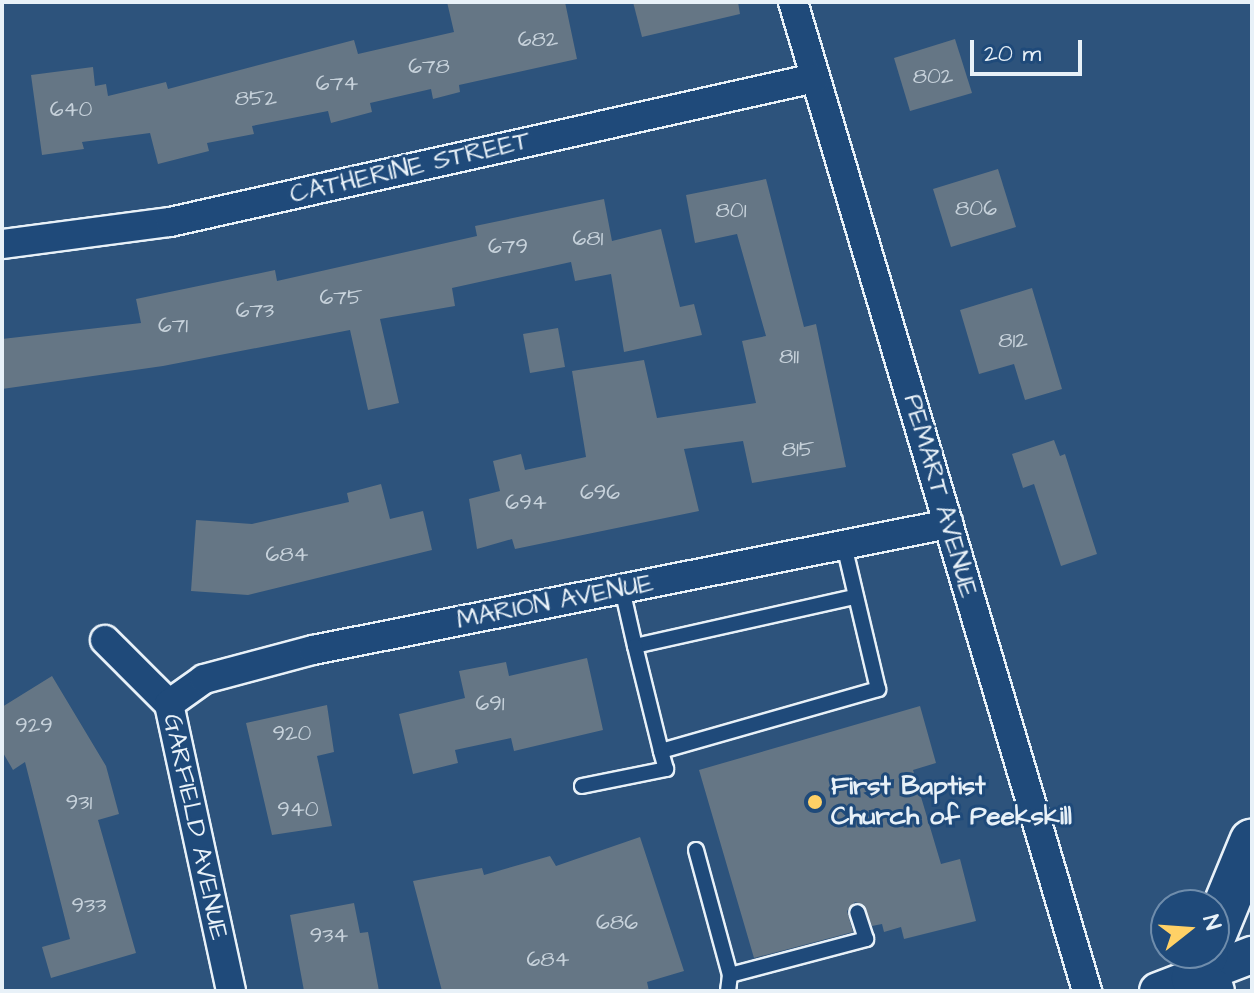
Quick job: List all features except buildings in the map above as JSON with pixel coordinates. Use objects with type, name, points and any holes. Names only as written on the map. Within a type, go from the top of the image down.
[{"type":"highway","points":[[1230,895],[1252,842]]},
{"type":"street","name":"PEMART AVENUE","points":[[793,2],[1087,991]]},
{"type":"street","name":"CATHERINE STREET","points":[[2,244],[170,222],[815,78]]},
{"type":"street","name":"MARION AVENUE","points":[[169,704],[204,679],[313,650],[949,524]]},
{"type":"street","name":"GARFIELD AVENUE","points":[[105,640],[169,704],[231,991]]},
{"type":"street","points":[[1192,978],[1252,955]]},
{"type":"lane","points":[[661,751],[878,689],[844,545]]},
{"type":"lane","points":[[582,786],[666,769],[622,589]]},
{"type":"lane","points":[[635,646],[855,597]]},
{"type":"lane","points":[[696,850],[730,975],[728,991]]},
{"type":"lane","points":[[730,975],[866,939],[857,912]]},
{"type":"place","name":"First Baptist Church of Peekskill","points":[[815,802]]}]
